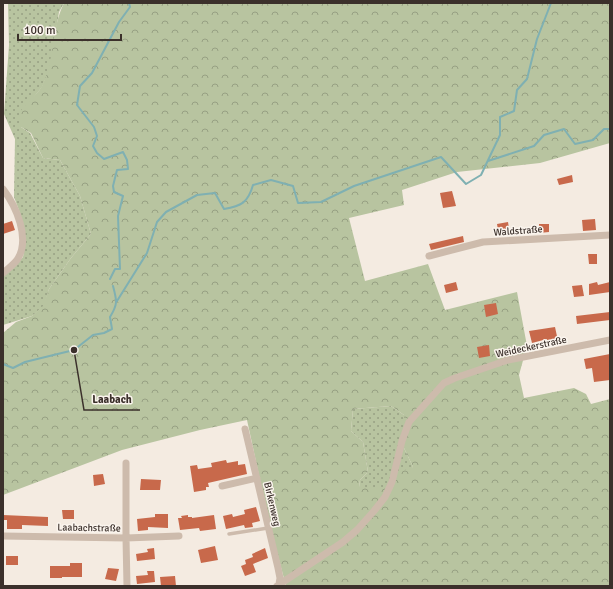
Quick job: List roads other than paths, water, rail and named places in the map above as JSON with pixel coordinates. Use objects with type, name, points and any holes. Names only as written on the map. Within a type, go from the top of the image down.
[{"type":"street","points":[[3,189],[16,210],[22,230],[21,249],[18,259],[3,273]]},
{"type":"street","name":"Waldstraße","points":[[429,256],[483,242],[610,235]]},
{"type":"street","name":"Weideckerstraße","points":[[278,585],[343,542],[357,530],[374,511],[385,497],[392,482],[409,422],[444,383],[508,360],[610,340]]},
{"type":"street","name":"Birkenweg","points":[[245,429],[278,568],[280,578],[278,585]]},
{"type":"street","points":[[126,463],[126,538],[179,536]]},
{"type":"street","points":[[222,486],[256,478]]},
{"type":"street","name":"Laabachstraße","points":[[3,536],[126,538],[127,586]]},
{"type":"lane","points":[[229,534],[268,528]]},
{"type":"waterway","points":[[110,279],[115,269],[120,269],[118,216],[123,196],[114,192],[113,186],[117,170],[128,169],[127,160],[123,152],[104,159],[97,153],[93,146],[97,136],[94,127],[77,105],[80,86],[92,73],[119,22],[130,7],[129,3]]},
{"type":"waterway","points":[[117,301],[147,253],[157,222],[166,212],[197,195],[215,193],[224,209],[230,208],[243,203],[249,196],[253,185],[271,180],[293,186],[298,203],[321,202],[354,186],[441,157],[466,184],[481,175],[500,135],[500,117],[514,111],[517,90],[527,79],[537,39],[551,3]]},
{"type":"waterway","points":[[488,161],[534,146],[544,135],[564,129],[575,144],[593,140],[604,129],[610,129]]},
{"type":"waterway","points":[[3,364],[13,368],[25,362],[74,350],[93,335],[104,333],[112,329],[110,317],[116,302],[113,286]]},
{"type":"place","name":"Laabach","points":[[74,350]]}]
